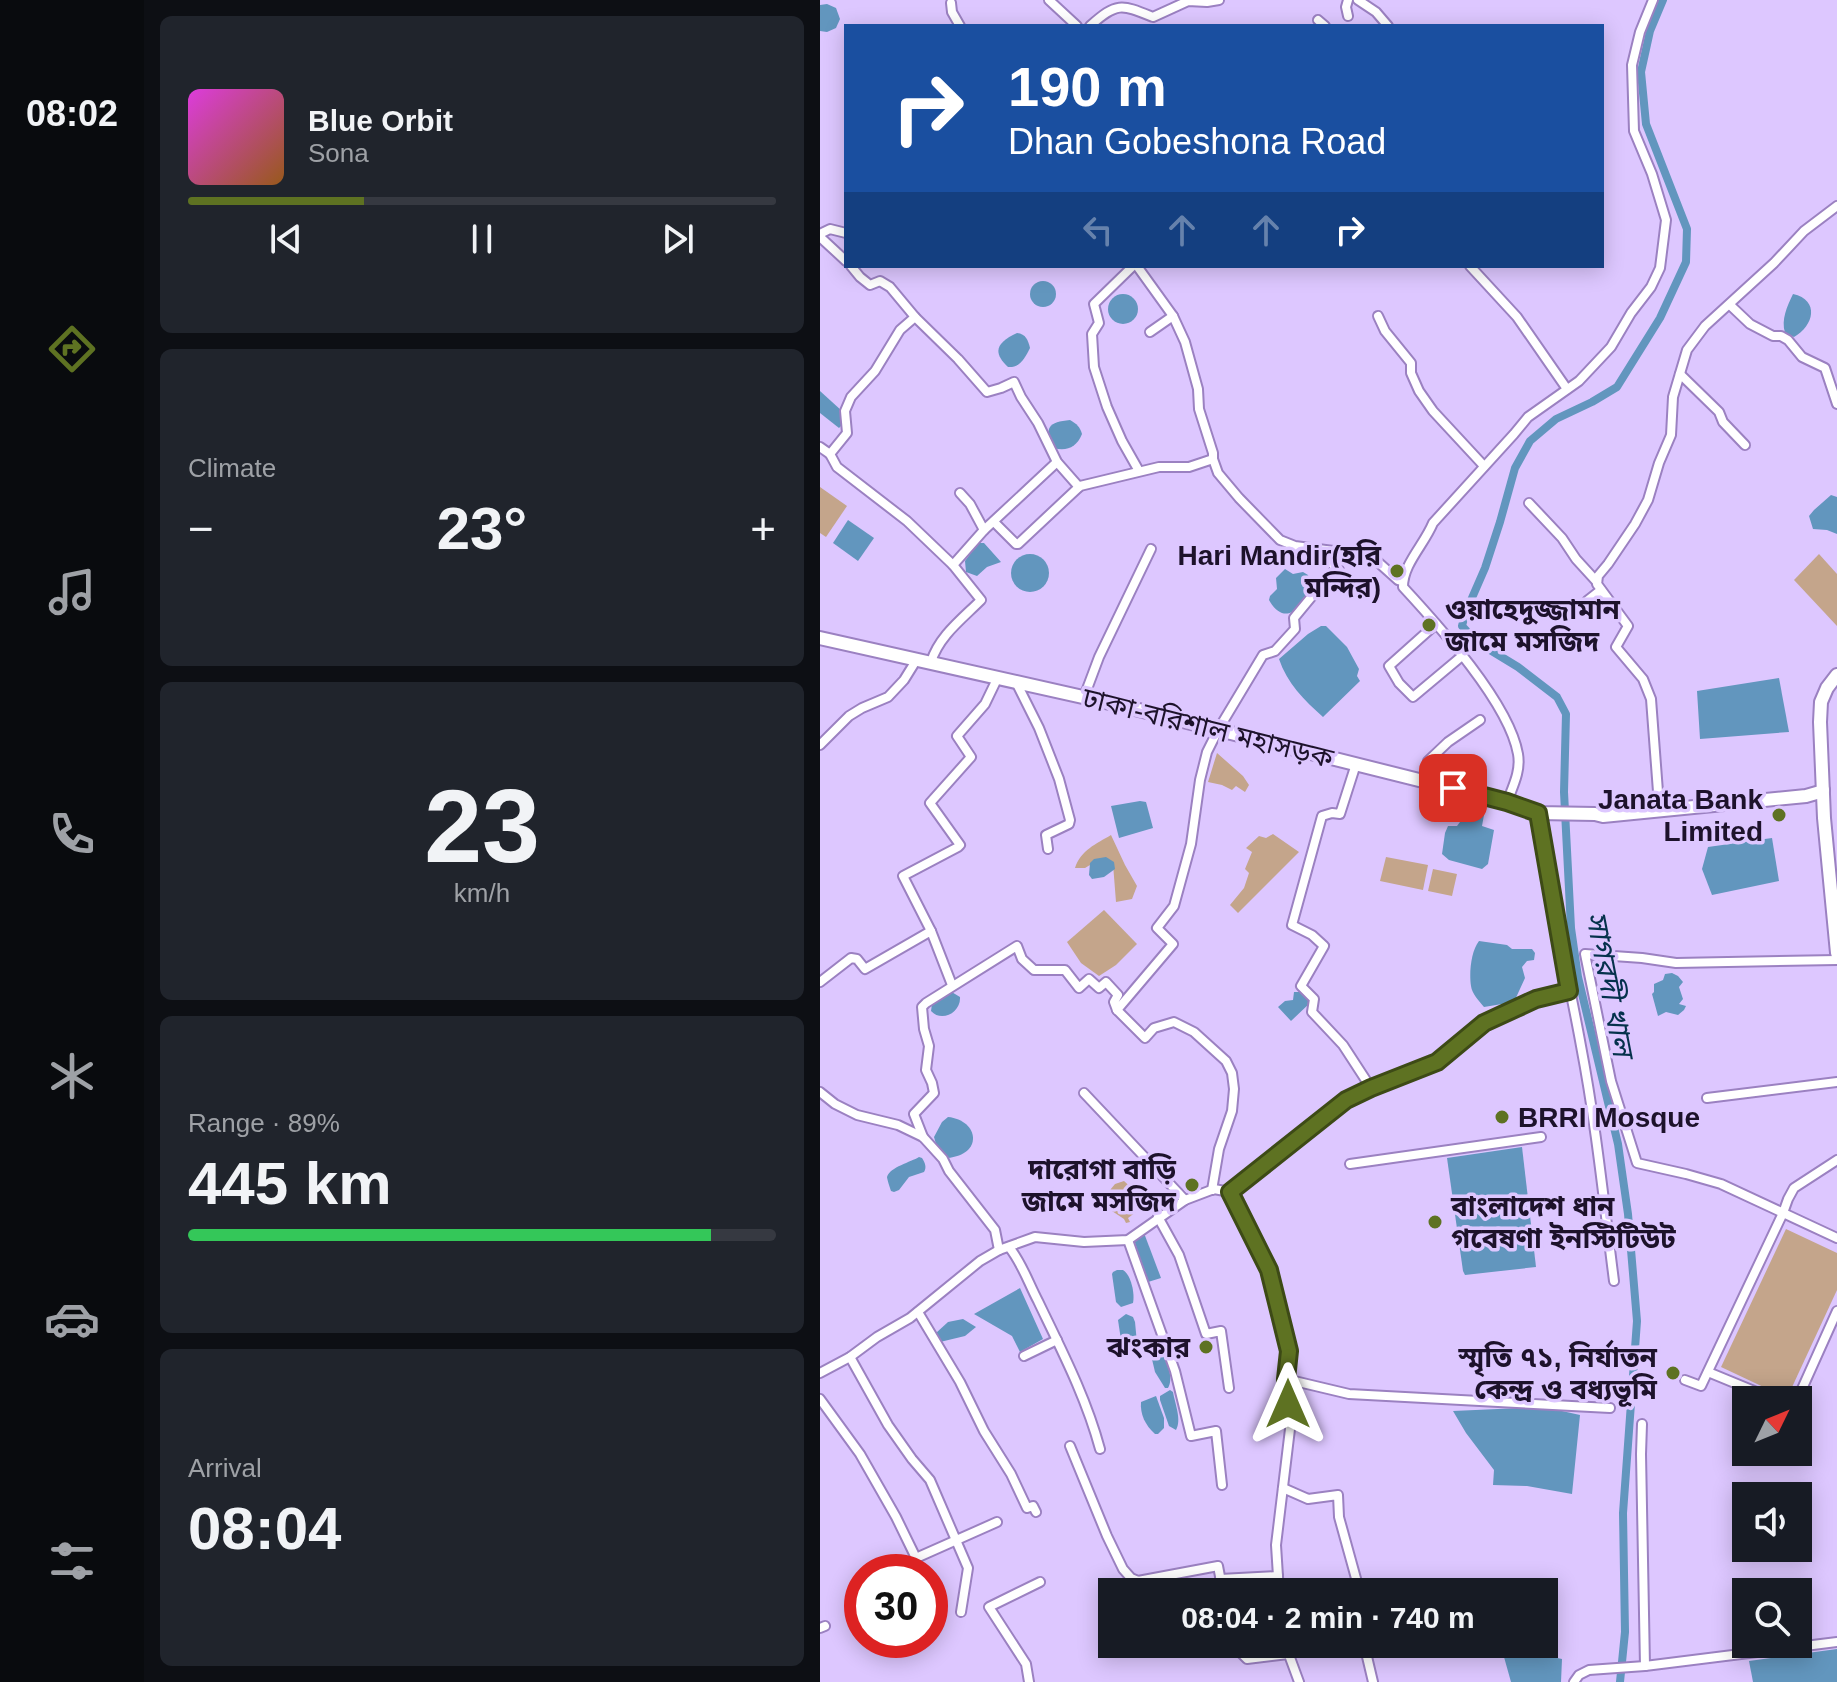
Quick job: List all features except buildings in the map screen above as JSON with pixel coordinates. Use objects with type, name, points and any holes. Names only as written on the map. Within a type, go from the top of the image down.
[{"type":"highway","name":"ঢাকা-বরিশাল মহাসড়ক","points":[[820,638],[1084,697],[1425,781],[1538,813]]},
{"type":"highway","points":[[1837,675],[1821,702],[1820,736],[1824,818],[1837,953]]},
{"type":"highway","points":[[1538,813],[1573,814],[1583,820],[1603,810],[1823,790]]},
{"type":"highway","points":[[1595,814],[1603,816],[1806,796],[1823,790]]},
{"type":"highway","points":[[1823,790],[1837,882]]},
{"type":"street","points":[[1049,0],[1075,24]]},
{"type":"street","points":[[1092,24],[1107,12],[1123,6],[1153,17],[1188,1],[1219,0]]},
{"type":"street","points":[[1348,0],[1348,16]]},
{"type":"street","points":[[1358,0],[1376,12],[1386,24]]},
{"type":"street","points":[[1507,802],[1518,770],[1518,755],[1510,729],[1462,656],[1403,587],[1404,572],[1433,523],[1528,417],[1579,381],[1611,347],[1660,268],[1666,220],[1634,131],[1632,65],[1640,32],[1653,0]]},
{"type":"street","points":[[951,3],[959,24]]},
{"type":"street","points":[[1587,601],[1599,586],[1598,576],[1648,500],[1671,435],[1673,397],[1687,350],[1705,326],[1804,231],[1837,206]]},
{"type":"street","points":[[844,232],[830,229],[820,236],[844,259]]},
{"type":"street","points":[[853,268],[866,283],[870,285],[880,281],[890,287],[987,392],[1014,382],[1057,462],[1079,487]]},
{"type":"street","points":[[1133,268],[1094,304],[1099,323],[1092,334],[1094,367],[1107,407],[1139,471]]},
{"type":"street","points":[[1137,268],[1173,316],[1185,342],[1213,459],[1218,473],[1239,498],[1280,540],[1295,546],[1369,554],[1403,581]]},
{"type":"street","points":[[1472,268],[1523,324],[1567,389]]},
{"type":"street","points":[[1730,305],[1750,324],[1788,340],[1802,357],[1825,368],[1837,404]]},
{"type":"street","points":[[1150,332],[1173,316]]},
{"type":"street","points":[[1378,316],[1385,331],[1411,363],[1411,373],[1419,391],[1433,411],[1484,466]]},
{"type":"street","points":[[830,454],[847,433],[845,411],[851,397],[875,371],[900,330],[915,317]]},
{"type":"street","points":[[1680,374],[1719,412],[1723,422],[1745,445]]},
{"type":"street","points":[[820,447],[830,454],[837,467],[907,521],[953,565],[981,600],[942,639],[934,650],[931,662]]},
{"type":"street","points":[[994,522],[1018,544],[1079,487],[1139,471],[1189,467],[1213,459]]},
{"type":"street","points":[[953,565],[984,530],[1057,462]]},
{"type":"street","points":[[960,493],[970,504],[984,530]]},
{"type":"street","points":[[1529,503],[1562,538],[1628,626],[1616,647],[1643,679],[1651,699],[1659,805]]},
{"type":"street","points":[[1084,697],[1099,657],[1151,549]]},
{"type":"street","points":[[1117,1010],[1173,944],[1157,928],[1174,906],[1191,844],[1207,752],[1263,655],[1275,651],[1295,629],[1294,618],[1339,570],[1330,562],[1333,551]]},
{"type":"street","points":[[1436,624],[1389,666],[1399,683],[1413,697],[1462,656]]},
{"type":"street","points":[[820,745],[849,716],[888,697],[904,680],[917,659]]},
{"type":"street","points":[[952,985],[931,931],[903,876],[960,845],[930,803],[971,757],[957,736],[985,704],[998,677]]},
{"type":"street","points":[[1016,681],[1059,779],[1070,820],[1069,824],[1046,835],[1048,849]]},
{"type":"street","points":[[1425,781],[1428,761],[1448,742],[1480,720]]},
{"type":"street","points":[[1356,764],[1340,814],[1322,816],[1292,925],[1312,935],[1324,946],[1301,986],[1314,999],[1312,1012],[1343,1045],[1371,1088]]},
{"type":"street","points":[[1538,813],[1581,1045],[1614,1281]]},
{"type":"street","points":[[820,982],[851,958],[857,959],[865,969],[931,931]]},
{"type":"street","points":[[999,1250],[995,1230],[923,1137],[914,1114],[934,1093],[926,1070],[929,1046],[922,1007],[1017,946],[1022,959],[1034,970],[1065,970],[1079,988],[1089,979],[1099,988],[1106,982],[1118,995],[1114,1002],[1117,1010],[1145,1038],[1154,1028],[1174,1022],[1194,1032],[1226,1061],[1232,1073],[1234,1089],[1232,1111],[1219,1149],[1212,1190]]},
{"type":"street","points":[[1837,960],[1676,963],[1585,954],[1611,1081],[1637,1163],[1721,1184],[1837,1238]]},
{"type":"street","points":[[821,1370],[850,1357],[918,1312],[980,1261],[999,1250],[1035,1237],[1084,1242],[1128,1240],[1185,1200],[1212,1190],[1230,1192],[1346,1100],[1437,1062],[1484,1023],[1536,999],[1569,991]]},
{"type":"street","points":[[1707,1098],[1837,1082]]},
{"type":"street","points":[[820,1092],[857,1115],[898,1125],[923,1137]]},
{"type":"street","points":[[1084,1093],[1185,1200]]},
{"type":"street","points":[[1350,1164],[1541,1137]]},
{"type":"street","points":[[1685,1380],[1701,1386],[1794,1188],[1837,1160]]},
{"type":"street","points":[[1230,1192],[1269,1270],[1289,1351],[1286,1379],[1290,1429],[1276,1545],[1278,1576],[1239,1578]]},
{"type":"street","points":[[1158,1217],[1179,1255],[1206,1334],[1221,1331],[1229,1388]]},
{"type":"street","points":[[1128,1240],[1175,1371],[1191,1436],[1216,1431],[1222,1485]]},
{"type":"street","points":[[1009,1247],[1019,1258],[1091,1414],[1100,1449]]},
{"type":"street","points":[[1803,1386],[1837,1311]]},
{"type":"street","points":[[918,1312],[960,1382],[1027,1508],[1033,1506],[1036,1512]]},
{"type":"street","points":[[1024,1356],[1057,1340]]},
{"type":"street","points":[[850,1357],[888,1425],[930,1480],[968,1568],[961,1612]]},
{"type":"street","points":[[1708,1372],[1742,1386]]},
{"type":"street","points":[[1286,1379],[1349,1394],[1610,1408]]},
{"type":"street","points":[[820,1399],[860,1454],[916,1558],[997,1522]]},
{"type":"street","points":[[1642,1424],[1642,1666]]},
{"type":"street","points":[[1070,1446],[1107,1536],[1123,1569],[1131,1578]]},
{"type":"street","points":[[1283,1488],[1308,1499],[1338,1495],[1339,1517],[1356,1578]]},
{"type":"street","points":[[1154,1578],[1218,1566],[1220,1578]]},
{"type":"street","points":[[1029,1682],[1026,1664],[989,1607],[1040,1582]]},
{"type":"street","points":[[1574,1682],[1589,1670],[1837,1642]]},
{"type":"street","points":[[1290,1658],[1299,1682]]},
{"type":"street","points":[[1367,1658],[1373,1682]]},
{"type":"shaded area","points":[[820,487],[847,506],[826,537],[820,533]]},
{"type":"shaded area","points":[[1819,554],[1837,574],[1837,626],[1794,580]]},
{"type":"shaded area","points":[[1217,753],[1243,776],[1249,785],[1245,792],[1236,786],[1232,790],[1208,782]]},
{"type":"shaded area","points":[[1273,834],[1299,852],[1238,913],[1230,905],[1244,888],[1249,873],[1245,869],[1252,852],[1246,848],[1259,836],[1266,838]]},
{"type":"shaded area","points":[[1111,835],[1137,886],[1132,899],[1116,902],[1113,864],[1100,859],[1085,868],[1075,868],[1085,852]]},
{"type":"shaded area","points":[[1386,857],[1428,865],[1423,890],[1380,881]]},
{"type":"shaded area","points":[[1433,869],[1457,874],[1452,896],[1428,891]]},
{"type":"shaded area","points":[[1104,910],[1137,944],[1116,965],[1099,976],[1081,963],[1067,942]]},
{"type":"shaded area","points":[[1124,1181],[1137,1193],[1133,1197],[1139,1204],[1134,1208],[1136,1212],[1128,1218],[1130,1222],[1126,1223],[1101,1201],[1115,1184]]},
{"type":"shaded area","points":[[1786,1229],[1837,1253],[1837,1290],[1793,1386],[1761,1386],[1721,1367]]},
{"type":"water","points":[[820,5],[836,8],[840,19],[836,28],[827,32],[820,31]]},
{"type":"water","points":[[1043,281],[1052,285],[1056,294],[1052,303],[1043,307],[1034,303],[1030,294],[1034,285]]},
{"type":"water","points":[[1123,294],[1134,298],[1138,309],[1134,320],[1123,324],[1112,320],[1108,309],[1112,298]]},
{"type":"water","points":[[1793,294],[1807,302],[1811,314],[1806,326],[1794,337],[1785,333],[1784,323]]},
{"type":"water","points":[[1017,333],[1026,338],[1030,348],[1019,364],[1008,367],[998,352],[999,347]]},
{"type":"water","points":[[820,391],[842,411],[839,428],[820,413]]},
{"type":"water","points":[[1070,420],[1080,429],[1080,438],[1071,447],[1054,448],[1049,435],[1050,427],[1057,422]]},
{"type":"water","points":[[1831,495],[1837,497],[1837,534],[1813,529],[1809,516]]},
{"type":"water","points":[[848,520],[874,538],[858,561],[833,543]]},
{"type":"water","points":[[978,543],[984,543],[1001,562],[987,567],[977,576],[966,572],[965,561]]},
{"type":"water","points":[[1030,554],[1044,559],[1049,573],[1044,587],[1030,592],[1016,587],[1011,573],[1016,559]]},
{"type":"water","points":[[1285,569],[1293,574],[1303,572],[1308,575],[1312,587],[1299,607],[1293,612],[1281,613],[1269,600],[1277,589],[1276,578]]},
{"type":"water","points":[[1321,626],[1326,626],[1347,647],[1359,669],[1357,676],[1360,681],[1323,717],[1297,691],[1279,659]]},
{"type":"water","points":[[1779,678],[1789,732],[1700,739],[1697,691]]},
{"type":"water","points":[[1146,802],[1153,828],[1119,838],[1111,806]]},
{"type":"water","points":[[1465,809],[1484,815],[1482,826],[1494,830],[1488,864],[1482,869],[1449,860],[1442,854],[1448,826],[1457,826]]},
{"type":"water","points":[[1772,838],[1779,881],[1712,895],[1702,869],[1708,847]]},
{"type":"water","points":[[1106,857],[1114,862],[1115,869],[1104,877],[1092,879],[1089,875],[1090,863]]},
{"type":"water","points":[[1479,941],[1507,945],[1512,949],[1532,949],[1535,953],[1534,960],[1527,961],[1522,967],[1525,978],[1514,1002],[1484,1007],[1474,995],[1471,969]]},
{"type":"water","points":[[1672,973],[1683,982],[1679,987],[1683,999],[1679,1004],[1686,1006],[1678,1015],[1666,1012],[1658,1016],[1652,994],[1654,984],[1663,980],[1665,974]]},
{"type":"water","points":[[950,991],[960,997],[954,1011],[940,1016],[931,1011],[932,1004]]},
{"type":"water","points":[[1294,992],[1300,992],[1311,1002],[1291,1021],[1278,1007],[1285,1001],[1293,1000]]},
{"type":"water","points":[[948,1117],[966,1124],[973,1138],[967,1151],[947,1158],[938,1151],[934,1137]]},
{"type":"water","points":[[1522,1147],[1536,1267],[1465,1275],[1447,1158]]},
{"type":"water","points":[[919,1157],[925,1163],[924,1172],[909,1177],[899,1190],[891,1191],[887,1177],[889,1173]]},
{"type":"water","points":[[1144,1233],[1161,1278],[1148,1282],[1134,1240]]},
{"type":"water","points":[[1123,1270],[1128,1276],[1133,1294],[1133,1303],[1121,1307],[1116,1302],[1112,1274]]},
{"type":"water","points":[[1020,1288],[1043,1339],[1020,1352],[1012,1336],[974,1314]]},
{"type":"water","points":[[1126,1314],[1133,1317],[1135,1322],[1137,1343],[1131,1349],[1121,1340],[1118,1320]]},
{"type":"water","points":[[963,1319],[976,1327],[965,1336],[940,1342],[936,1333],[948,1322]]},
{"type":"water","points":[[1165,1352],[1170,1371],[1168,1388],[1155,1372],[1151,1355]]},
{"type":"water","points":[[1170,1390],[1178,1412],[1176,1430],[1169,1426],[1160,1400],[1160,1396]]},
{"type":"water","points":[[1156,1396],[1164,1418],[1164,1428],[1158,1434],[1146,1423],[1141,1406],[1141,1402]]},
{"type":"water","points":[[1544,1407],[1580,1415],[1572,1494],[1527,1486],[1493,1485],[1494,1470],[1453,1411]]},
{"type":"water","points":[[1837,1649],[1837,1682],[1753,1682],[1749,1661],[1812,1658],[1812,1652]]},
{"type":"water","points":[[1504,1658],[1562,1659],[1561,1682],[1511,1682]]},
{"type":"waterway","name":"সাগরদী খাল","points":[[1620,1682],[1625,1632],[1623,1513],[1637,1321],[1628,1214],[1618,1144],[1578,977],[1571,928],[1564,792],[1566,714],[1557,697],[1518,667],[1477,642],[1462,626],[1485,568],[1515,468],[1530,441],[1556,419],[1617,387],[1660,318],[1686,262],[1687,229],[1646,124],[1641,72],[1650,31],[1663,0]]},
{"type":"place","name":"Hari Mandir(হরি মন্দির)","points":[[1397,571]]},
{"type":"place","name":"ওয়াহেদুজ্জামান জামে মসজিদ","points":[[1429,625]]},
{"type":"place","name":"Janata Bank Limited","points":[[1779,815]]},
{"type":"place","name":"BRRI Mosque","points":[[1502,1117]]},
{"type":"place","name":"দারোগা বাড়ি জামে মসজিদ","points":[[1192,1185]]},
{"type":"place","name":"বাংলাদেশ ধান গবেষণা ইনস্টিটিউট","points":[[1435,1222]]},
{"type":"place","name":"ঝংকার","points":[[1206,1347]]},
{"type":"place","name":"স্মৃতি ৭১, নির্যাতন কেন্দ্র ও বধ্যভূমি","points":[[1673,1373]]},
{"type":"route","points":[[1288,1404],[1286,1379],[1289,1351],[1269,1270],[1230,1192],[1346,1100],[1437,1062],[1484,1023],[1536,999],[1569,991],[1538,813],[1453,788]]}]
